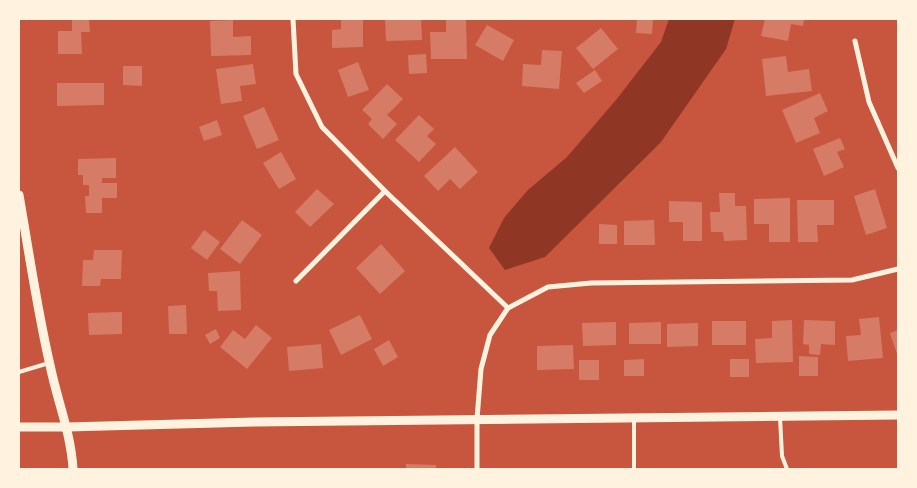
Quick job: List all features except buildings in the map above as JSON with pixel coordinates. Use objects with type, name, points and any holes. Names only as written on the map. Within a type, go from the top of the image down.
[{"type":"street","points":[[293,19],[296,74],[322,127],[385,191],[508,308]]},
{"type":"street","points":[[855,41],[869,102],[898,168]]},
{"type":"street","points":[[296,281],[385,191]]},
{"type":"street","points":[[19,195],[49,363],[57,397],[67,427],[73,469]]},
{"type":"street","points":[[477,469],[481,369],[490,335],[508,308],[548,287],[590,283],[852,280],[898,269]]},
{"type":"street","points":[[19,427],[254,422],[898,415]]},
{"type":"lane","points":[[19,372],[49,363]]},
{"type":"lane","points":[[780,416],[782,456],[787,469]]},
{"type":"lane","points":[[634,417],[634,469]]},
{"type":"shaded area","points":[[669,19],[735,19],[726,49],[661,142],[545,257],[505,270],[489,248],[504,218],[528,190],[567,157],[616,100],[661,42]]}]
